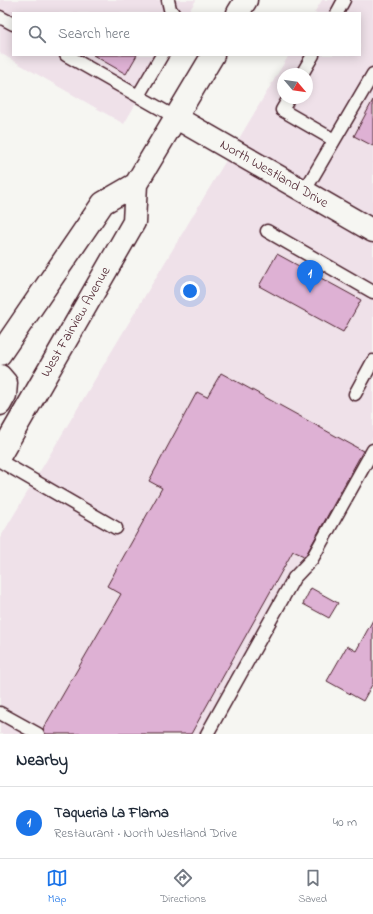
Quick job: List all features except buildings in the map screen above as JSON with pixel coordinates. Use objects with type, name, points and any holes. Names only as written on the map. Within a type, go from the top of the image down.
[{"type":"main road","points":[[239,12],[246,0]]},
{"type":"main road","name":"West Fairview Avenue","points":[[0,455],[134,222],[136,184],[212,56]]},
{"type":"main road","name":"North Westland Drive","points":[[175,117],[373,231]]},
{"type":"main road","name":"West Fairview Avenue","points":[[0,354],[103,203],[136,184]]},
{"type":"main road","points":[[0,376],[6,383],[4,395],[0,404]]},
{"type":"lane","points":[[168,0],[173,12]]},
{"type":"lane","points":[[338,12],[344,0]]},
{"type":"lane","points":[[0,17],[12,23]]},
{"type":"lane","points":[[68,56],[175,117]]},
{"type":"lane","points":[[138,96],[161,56]]},
{"type":"lane","points":[[305,68],[312,56]]},
{"type":"lane","points":[[304,192],[373,74]]},
{"type":"lane","points":[[286,104],[282,110],[334,140]]},
{"type":"lane","points":[[267,231],[373,292]]},
{"type":"lane","points":[[355,394],[373,361]]},
{"type":"lane","points":[[207,734],[294,578],[312,559],[373,450]]},
{"type":"lane","points":[[0,461],[116,528]]},
{"type":"lane","points":[[0,713],[38,734]]},
{"type":"shaded area","points":[[0,0],[196,0],[189,12],[12,12],[12,56],[163,56],[124,124],[0,53]]},
{"type":"shaded area","points":[[322,0],[373,0],[373,437],[212,734],[0,734],[0,538],[277,75],[277,104],[313,104],[313,68],[281,68],[288,56],[361,56],[361,12],[315,12]]},
{"type":"place","name":"Taqueria La Flama","points":[[310,293]]}]
